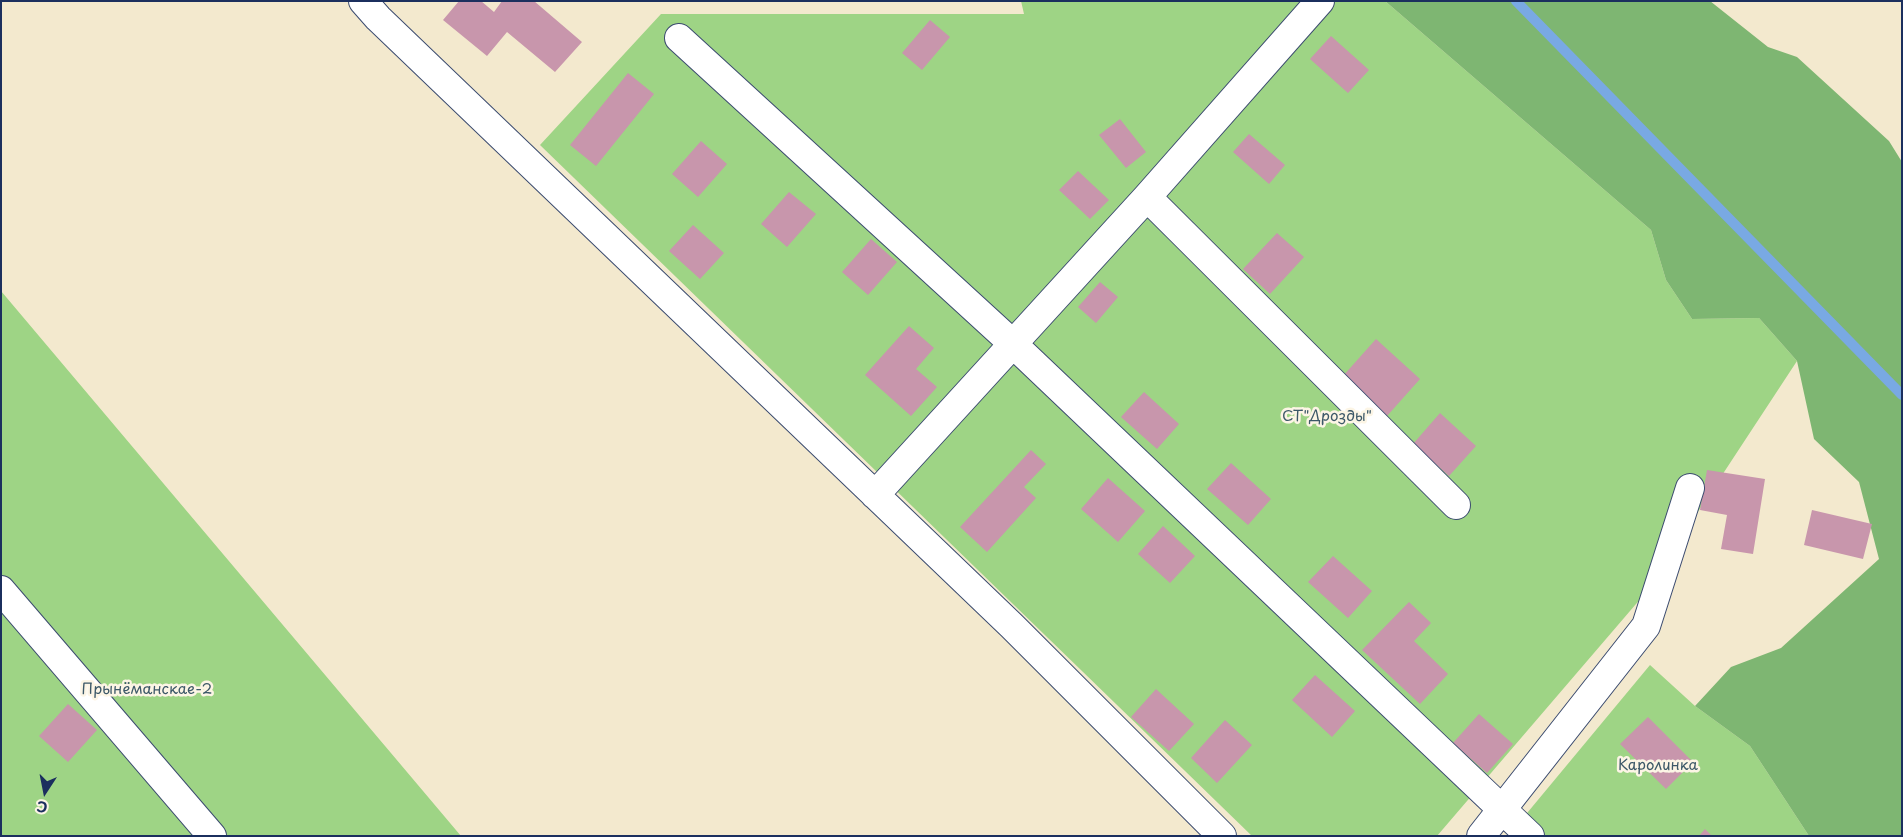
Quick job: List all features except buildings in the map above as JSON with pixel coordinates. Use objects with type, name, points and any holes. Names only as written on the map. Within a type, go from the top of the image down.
[{"type":"street","points":[[364,1],[385,24],[1012,626],[1222,836]]},
{"type":"street","points":[[875,495],[1146,197],[1320,1]]},
{"type":"street","points":[[679,38],[1012,343],[1530,836]]},
{"type":"street","points":[[1146,197],[1456,505]]},
{"type":"street","points":[[1481,836],[1646,626],[1690,488]]},
{"type":"street","points":[[1,590],[212,836]]},
{"type":"green space","name":"СТ\"Дрозды\"","points":[[1021,1],[1385,1],[1651,230],[1666,280],[1692,319],[1759,318],[1797,361],[1642,597],[1437,836],[1252,836],[540,145],[661,14],[1024,14]]},
{"type":"green space","points":[[1385,1],[1710,1],[1768,47],[1797,57],[1889,141],[1902,162],[1902,836],[1809,836],[1750,746],[1695,706],[1731,667],[1781,648],[1879,559],[1859,482],[1814,439],[1797,361],[1759,318],[1692,319],[1666,280],[1651,230]]},
{"type":"green space","name":"Прынёманскае-2","points":[[1,291],[461,836],[1,836]]},
{"type":"green space","name":"Каролинка","points":[[1650,665],[1695,706],[1750,746],[1809,836],[1508,836]]},
{"type":"waterway","points":[[1516,1],[1902,395]]}]
